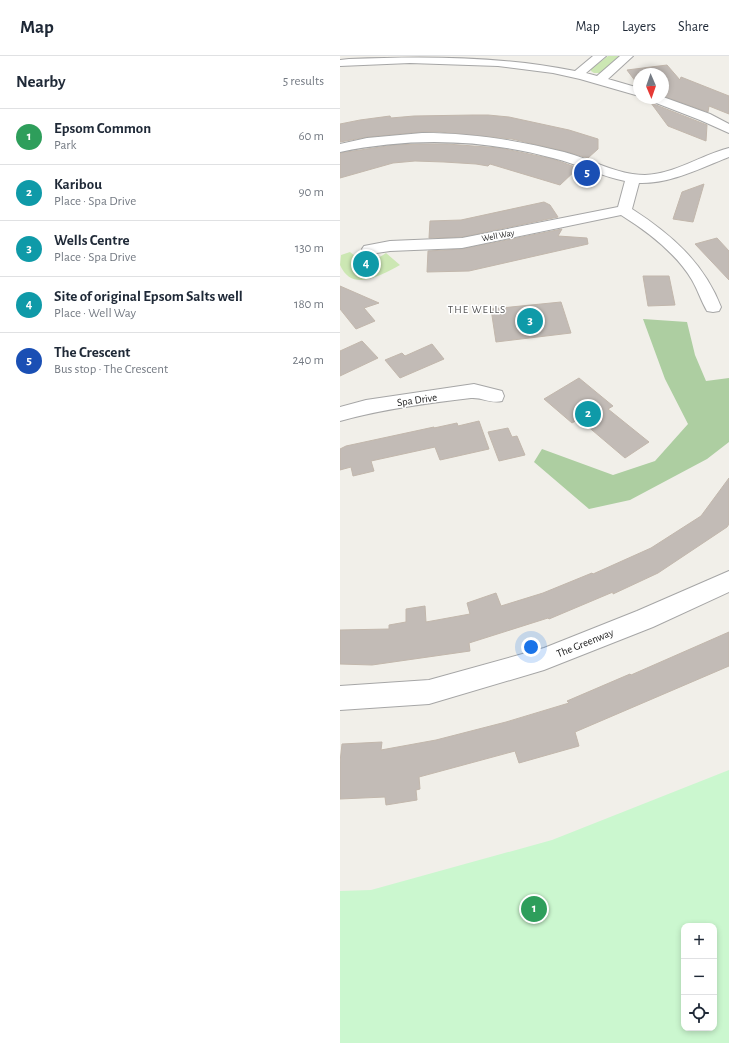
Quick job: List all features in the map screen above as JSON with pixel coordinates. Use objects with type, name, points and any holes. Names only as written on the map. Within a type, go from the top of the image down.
[{"type":"street","points":[[578,74],[600,56]]},
{"type":"street","points":[[600,80],[627,56]]},
{"type":"street","points":[[340,63],[469,60],[512,63],[578,74],[633,90]]},
{"type":"street","points":[[669,103],[705,117],[729,129]]},
{"type":"street","points":[[340,148],[359,144],[416,137],[463,137],[506,143],[560,155],[614,175],[633,179],[656,178],[729,152]]},
{"type":"street","points":[[633,179],[624,210],[650,226],[676,250],[708,291],[713,306]]},
{"type":"street","name":"Well Way","points":[[370,249],[390,246],[462,243],[624,210]]},
{"type":"street","name":"Spa Drive","points":[[340,414],[366,407],[474,391],[495,396]]},
{"type":"street","name":"The Greenway","points":[[340,698],[429,692],[544,659],[645,619],[729,581]]},
{"type":"green space","points":[[608,56],[622,56],[602,73],[594,73],[591,71],[591,69]]},
{"type":"green space","points":[[350,252],[363,259],[377,258],[386,253],[400,265],[376,277],[359,280],[352,278],[345,273],[340,265],[341,255]]},
{"type":"green space","points":[[643,319],[687,322],[695,355],[706,381],[729,378],[729,442],[707,459],[630,500],[589,509],[534,462],[542,449],[613,475],[655,461],[688,424],[665,379]]},
{"type":"green space","points":[[729,770],[729,1043],[340,1043],[340,891],[371,890],[552,840]]},
{"type":"building","points":[[667,65],[680,80],[681,77],[729,96],[729,114],[709,106],[708,112],[669,98],[669,68],[643,68]]},
{"type":"building","points":[[633,69],[633,78],[627,70]]},
{"type":"building","points":[[652,104],[707,125],[706,141],[668,126]]},
{"type":"building","points":[[488,115],[509,117],[569,130],[598,139],[598,149],[588,158],[512,139],[440,132],[422,132],[367,137],[340,142],[340,124],[360,120],[390,116],[391,118],[414,116]]},
{"type":"building","points":[[447,144],[500,148],[553,159],[578,168],[560,185],[490,164],[488,166],[415,161],[393,163],[340,178],[340,153],[394,145]]},
{"type":"building","points":[[704,184],[693,222],[673,219],[682,192]]},
{"type":"building","points":[[544,202],[550,205],[558,217],[462,237],[429,238],[430,221],[461,220]]},
{"type":"building","points":[[562,229],[558,236],[587,238],[588,244],[469,271],[427,272],[428,251],[462,249]]},
{"type":"building","points":[[717,238],[729,251],[729,280],[695,244]]},
{"type":"building","points":[[643,276],[669,276],[675,305],[648,306]]},
{"type":"building","points":[[340,286],[379,303],[364,308],[375,321],[356,329],[340,309]]},
{"type":"building","points":[[561,302],[571,333],[496,342],[491,309]]},
{"type":"building","points":[[362,341],[378,358],[340,376],[340,351]]},
{"type":"building","points":[[432,344],[444,359],[400,378],[385,360],[402,353],[405,356]]},
{"type":"building","points":[[579,378],[613,406],[608,409],[649,442],[625,458],[579,419],[572,423],[544,399]]},
{"type":"building","points":[[479,421],[489,449],[440,460],[435,447],[371,461],[374,471],[353,476],[351,467],[340,470],[340,449],[346,446],[434,427],[457,423],[458,426]]},
{"type":"building","points":[[508,428],[512,437],[517,436],[525,455],[499,461],[488,432]]},
{"type":"building","points":[[729,478],[729,524],[727,527],[658,573],[613,594],[613,592],[549,619],[548,618],[469,643],[470,651],[372,665],[340,664],[340,630],[389,629],[389,625],[406,622],[406,609],[425,606],[426,622],[470,614],[467,603],[496,593],[501,606],[543,593],[592,573],[593,574],[651,548],[701,516]]},
{"type":"building","points":[[729,632],[729,666],[575,732],[579,746],[519,763],[515,751],[419,777],[420,789],[416,790],[417,800],[386,805],[385,797],[340,799],[340,762],[342,744],[382,742],[381,750],[436,740],[506,722],[569,703],[567,701]]},
{"type":"place","name":"The Crescent","points":[[587,173]]},
{"type":"place","name":"Site of original Epsom Salts well","points":[[366,264]]},
{"type":"place","name":"Wells Centre","points":[[530,321]]},
{"type":"place","name":"Karibou","points":[[588,414]]},
{"type":"place","name":"Epsom Common","points":[[534,909]]},
{"type":"district","name":"THE WELLS","points":[[477,309]]}]
